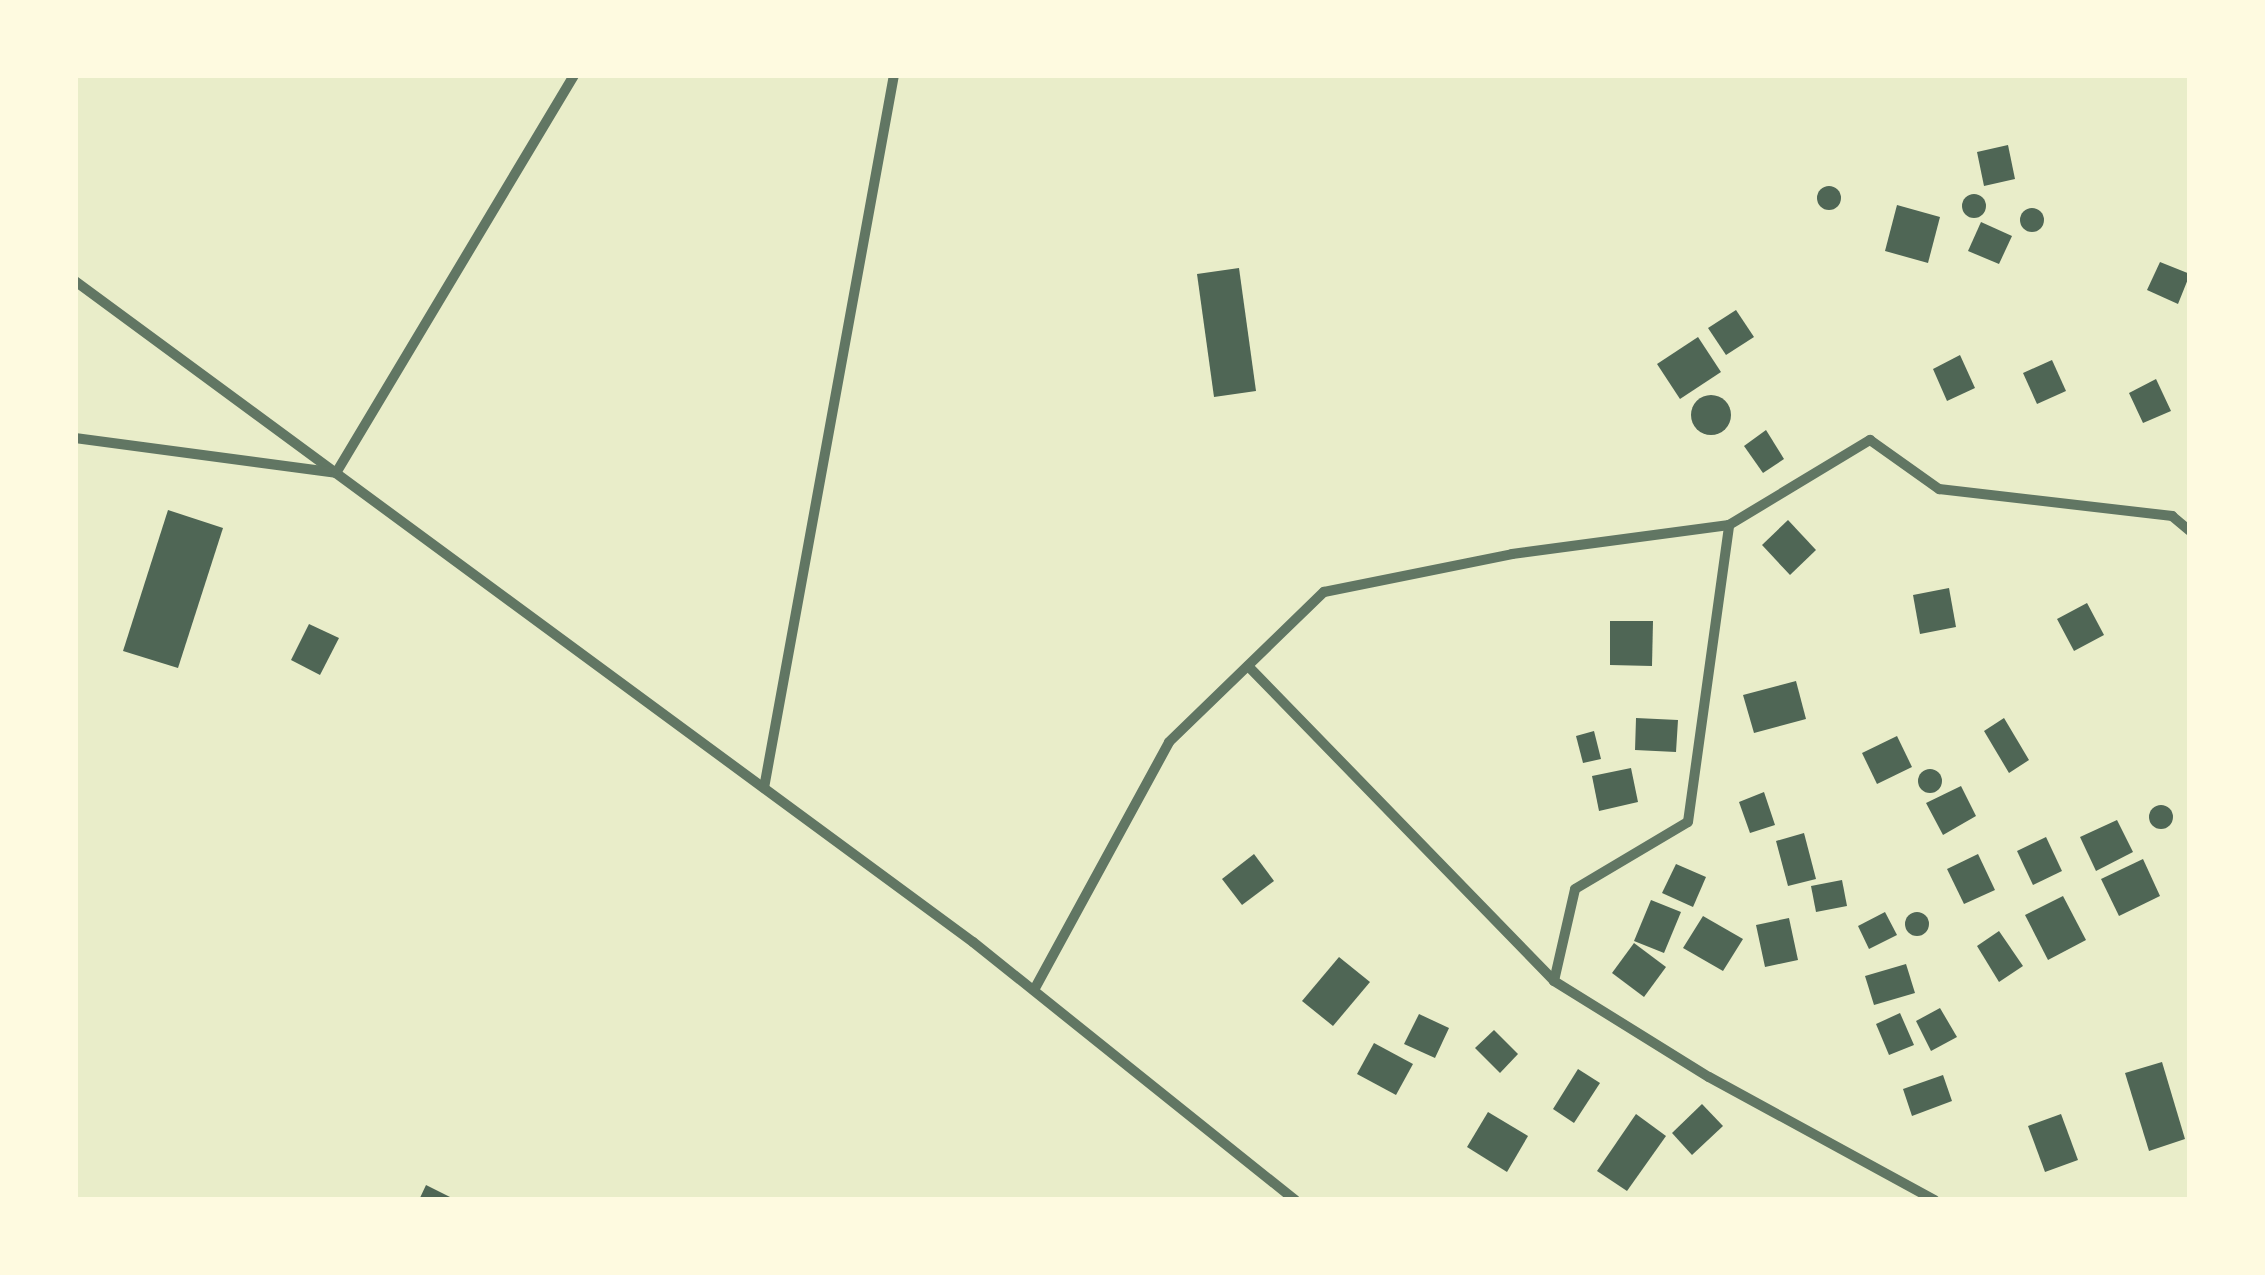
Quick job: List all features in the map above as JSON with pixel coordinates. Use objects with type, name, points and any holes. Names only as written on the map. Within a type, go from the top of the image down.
[{"type":"street","points":[[336,473],[574,75]]},
{"type":"street","points":[[764,788],[894,75]]},
{"type":"street","points":[[75,281],[1034,990],[1295,1200]]},
{"type":"street","points":[[75,438],[336,473]]},
{"type":"street","points":[[1034,990],[1170,742],[1324,592],[1512,554],[1729,526],[1870,440],[1939,489],[2172,516],[2190,530]]},
{"type":"street","points":[[1554,981],[1575,889],[1688,822],[1729,526]]},
{"type":"street","points":[[1248,666],[1554,981],[1709,1077],[1935,1200]]},
{"type":"building","points":[[2008,145],[2015,179],[1984,186],[1977,152]]},
{"type":"building","points":[[1829,186],[1841,198],[1829,210],[1817,198]]},
{"type":"building","points":[[1974,194],[1986,206],[1974,218],[1962,206]]},
{"type":"building","points":[[1897,205],[1940,217],[1928,263],[1885,251]]},
{"type":"building","points":[[2032,208],[2044,220],[2032,232],[2020,220]]},
{"type":"building","points":[[1981,222],[2012,236],[1999,264],[1968,251]]},
{"type":"building","points":[[2160,262],[2190,274],[2178,304],[2147,290]]},
{"type":"building","points":[[1239,268],[1256,391],[1214,397],[1197,274]]},
{"type":"building","points":[[1736,310],[1754,337],[1726,355],[1708,328]]},
{"type":"building","points":[[1698,337],[1721,372],[1680,399],[1657,364]]},
{"type":"building","points":[[1960,355],[1975,388],[1947,401],[1933,369]]},
{"type":"building","points":[[2052,360],[2066,391],[2037,404],[2023,373]]},
{"type":"building","points":[[2156,379],[2171,411],[2143,423],[2129,393]]},
{"type":"building","points":[[1711,395],[1725,401],[1731,415],[1725,429],[1711,435],[1697,429],[1691,415],[1697,401]]},
{"type":"building","points":[[1766,430],[1784,459],[1763,473],[1744,446]]},
{"type":"building","points":[[168,510],[223,528],[178,668],[123,651]]},
{"type":"building","points":[[1788,520],[1816,550],[1790,575],[1762,545]]},
{"type":"building","points":[[1949,588],[1956,627],[1920,634],[1913,595]]},
{"type":"building","points":[[2087,603],[2104,635],[2074,651],[2057,619]]},
{"type":"building","points":[[1610,621],[1653,621],[1652,666],[1610,665]]},
{"type":"building","points":[[309,624],[339,638],[320,675],[291,660]]},
{"type":"building","points":[[1796,681],[1806,719],[1754,733],[1743,695]]},
{"type":"building","points":[[1636,718],[1678,720],[1676,752],[1635,750]]},
{"type":"building","points":[[2004,718],[2029,760],[2009,773],[1984,731]]},
{"type":"building","points":[[1594,731],[1601,759],[1583,763],[1576,736]]},
{"type":"building","points":[[1897,736],[1912,767],[1877,784],[1862,753]]},
{"type":"building","points":[[1631,768],[1638,802],[1599,811],[1592,776]]},
{"type":"building","points":[[1930,769],[1942,781],[1930,793],[1918,781]]},
{"type":"building","points":[[1961,786],[1976,816],[1943,835],[1926,803]]},
{"type":"building","points":[[1764,792],[1775,825],[1750,833],[1739,802]]},
{"type":"building","points":[[2161,805],[2173,817],[2161,829],[2149,817]]},
{"type":"building","points":[[2117,820],[2133,852],[2096,871],[2080,837]]},
{"type":"building","points":[[1804,833],[1816,879],[1788,886],[1776,841]]},
{"type":"building","points":[[2046,837],[2062,871],[2033,885],[2017,851]]},
{"type":"building","points":[[1254,854],[1274,881],[1242,905],[1222,879]]},
{"type":"building","points":[[1978,854],[1995,890],[1964,904],[1947,869]]},
{"type":"building","points":[[2143,859],[2160,896],[2119,916],[2101,879]]},
{"type":"building","points":[[1676,864],[1706,877],[1693,907],[1662,893]]},
{"type":"building","points":[[1842,880],[1847,906],[1816,912],[1811,886]]},
{"type":"building","points":[[2063,896],[2086,940],[2048,960],[2025,915]]},
{"type":"building","points":[[1651,900],[1681,912],[1664,953],[1634,941]]},
{"type":"building","points":[[1885,912],[1897,935],[1869,949],[1858,926]]},
{"type":"building","points":[[1917,912],[1929,924],[1917,936],[1905,924]]},
{"type":"building","points":[[1703,916],[1743,939],[1723,971],[1683,948]]},
{"type":"building","points":[[1789,918],[1798,960],[1765,967],[1756,925]]},
{"type":"building","points":[[1999,931],[2023,966],[1999,982],[1977,946]]},
{"type":"building","points":[[1634,943],[1666,967],[1644,997],[1612,973]]},
{"type":"building","points":[[1339,957],[1370,982],[1333,1026],[1302,1001]]},
{"type":"building","points":[[1906,964],[1915,993],[1874,1005],[1865,976]]},
{"type":"building","points":[[1940,1008],[1957,1037],[1931,1051],[1916,1021]]},
{"type":"building","points":[[1900,1013],[1914,1045],[1889,1055],[1876,1024]]},
{"type":"building","points":[[1419,1014],[1449,1028],[1435,1058],[1404,1044]]},
{"type":"building","points":[[1494,1030],[1518,1054],[1500,1073],[1475,1048]]},
{"type":"building","points":[[1374,1043],[1413,1064],[1396,1095],[1357,1074]]},
{"type":"building","points":[[2162,1062],[2185,1139],[2149,1151],[2125,1073]]},
{"type":"building","points":[[1578,1069],[1600,1083],[1574,1123],[1553,1109]]},
{"type":"building","points":[[1943,1075],[1952,1101],[1912,1116],[1903,1089]]},
{"type":"building","points":[[1702,1104],[1723,1126],[1692,1155],[1672,1133]]},
{"type":"building","points":[[1488,1112],[1528,1136],[1507,1172],[1467,1147]]},
{"type":"building","points":[[1636,1114],[1666,1136],[1627,1191],[1597,1171]]},
{"type":"building","points":[[2061,1114],[2078,1160],[2045,1172],[2028,1126]]},
{"type":"building","points":[[426,1185],[456,1200],[419,1200]]}]
